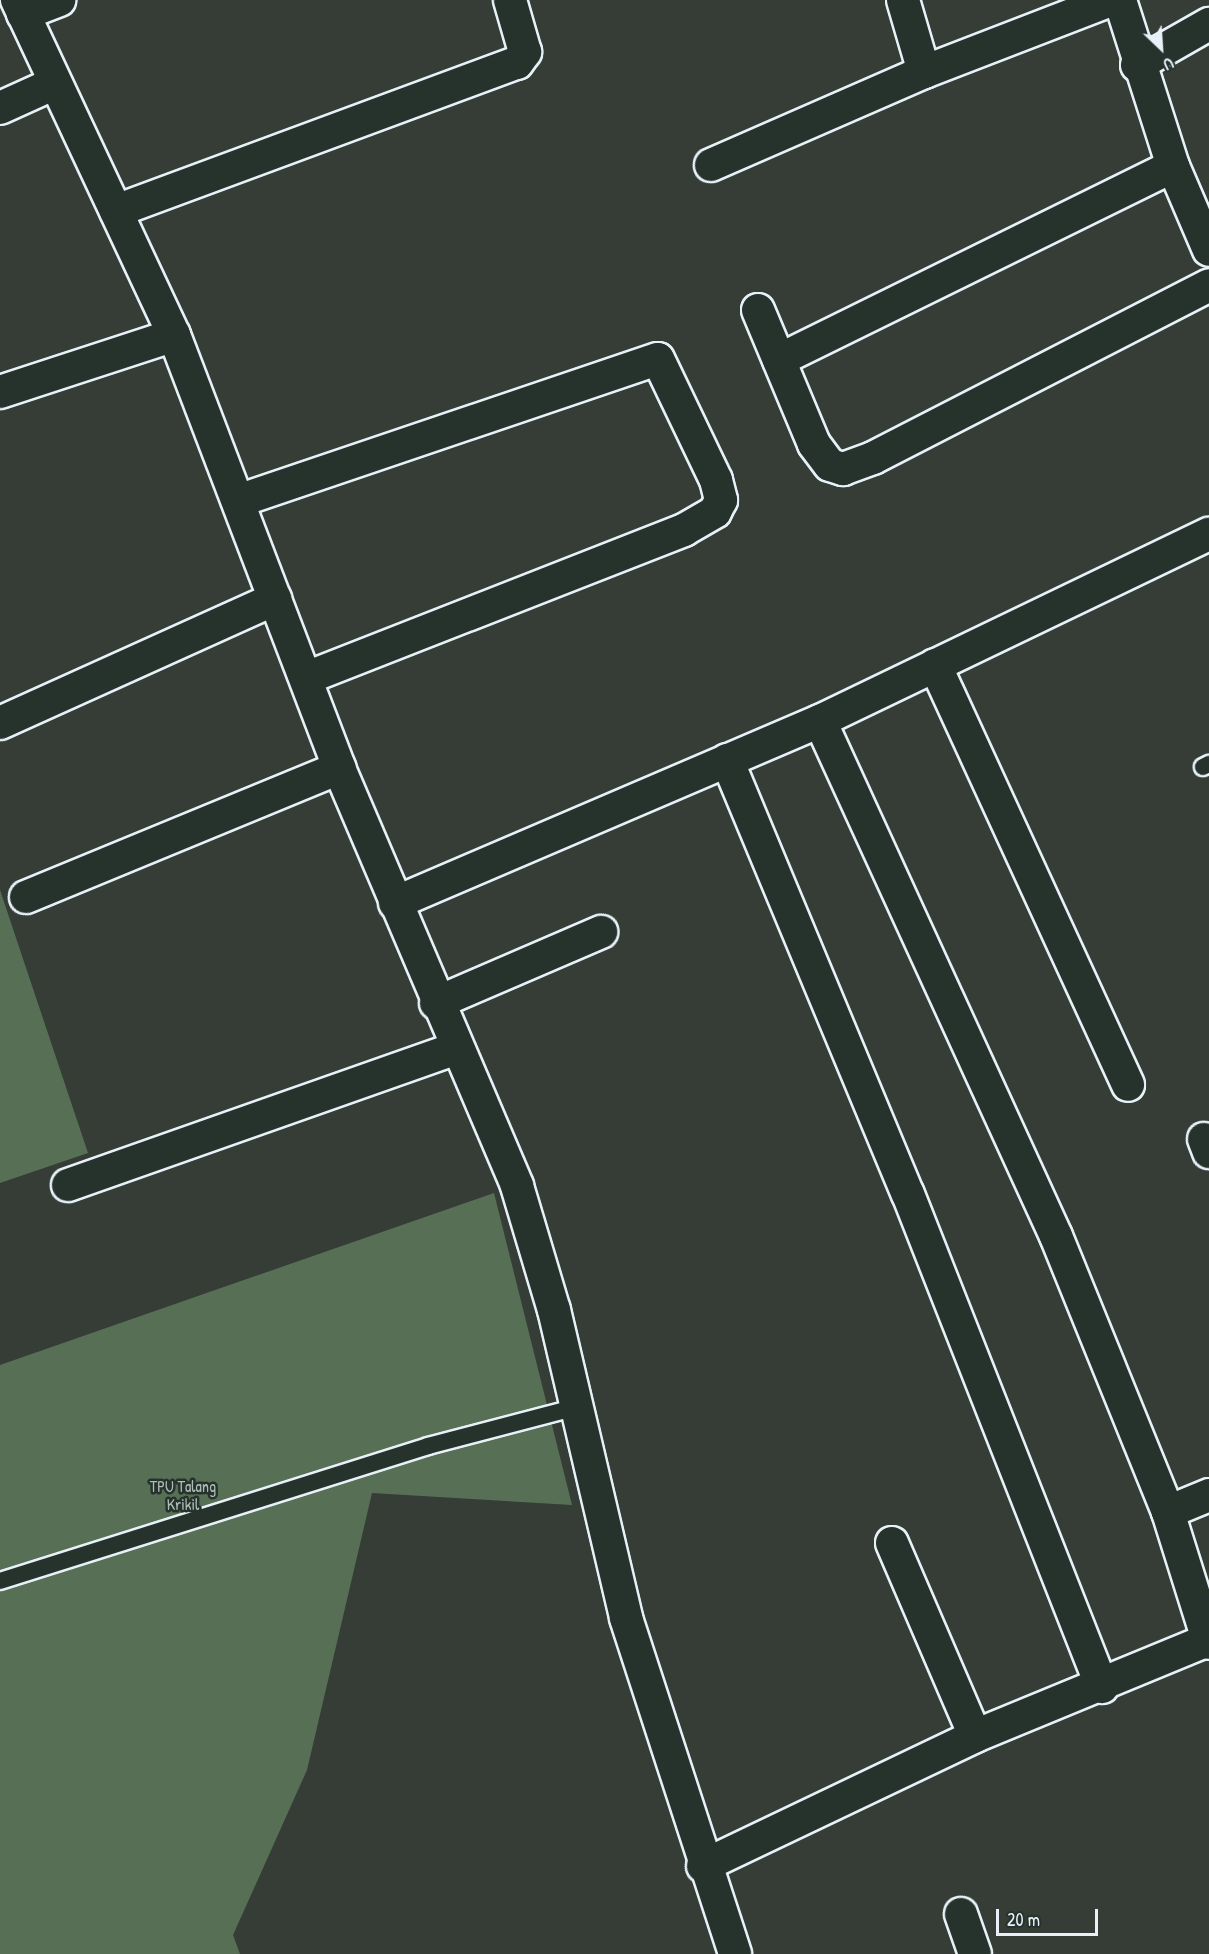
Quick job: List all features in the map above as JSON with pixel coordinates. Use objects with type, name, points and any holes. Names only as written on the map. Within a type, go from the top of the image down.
[{"type":"street","points":[[59,0],[20,7],[174,335],[339,768],[455,1049],[521,1197],[554,1310],[573,1408],[626,1618],[704,1866],[735,1954]]},
{"type":"street","points":[[116,211],[517,63],[525,52],[510,0]]},
{"type":"street","points":[[903,0],[924,72]]},
{"type":"street","points":[[711,165],[924,72],[1111,0]]},
{"type":"street","points":[[1120,0],[1137,65],[1173,166],[1209,250]]},
{"type":"street","points":[[1137,65],[1209,24]]},
{"type":"street","points":[[0,108],[55,83]]},
{"type":"street","points":[[779,360],[1173,166]]},
{"type":"street","points":[[758,310],[821,456],[843,469],[873,458],[1209,285]]},
{"type":"street","points":[[0,392],[174,335]]},
{"type":"street","points":[[238,501],[658,359],[716,480],[721,500],[715,512],[684,530],[306,678]]},
{"type":"street","points":[[395,903],[820,721],[1209,534]]},
{"type":"street","points":[[0,723],[275,599]]},
{"type":"street","points":[[935,665],[1128,1085]]},
{"type":"street","points":[[704,1866],[975,1736],[1102,1687],[1208,1641],[1168,1512],[1056,1236],[820,721]]},
{"type":"street","points":[[728,760],[909,1194],[1102,1687]]},
{"type":"street","points":[[26,897],[339,768]]},
{"type":"street","points":[[436,1003],[601,932]]},
{"type":"street","points":[[68,1185],[455,1049]]},
{"type":"street","points":[[1168,1512],[1209,1494]]},
{"type":"street","points":[[892,1543],[975,1736]]},
{"type":"street","points":[[961,1914],[975,1954]]},
{"type":"lane","points":[[0,1581],[428,1446],[573,1408]]},
{"type":"green space","points":[[0,890],[88,1153],[0,1183]]},
{"type":"green space","name":"TPU Talang Krikil","points":[[494,1193],[572,1505],[372,1493],[307,1770],[233,1935],[240,1954],[0,1954],[0,1365]]}]
